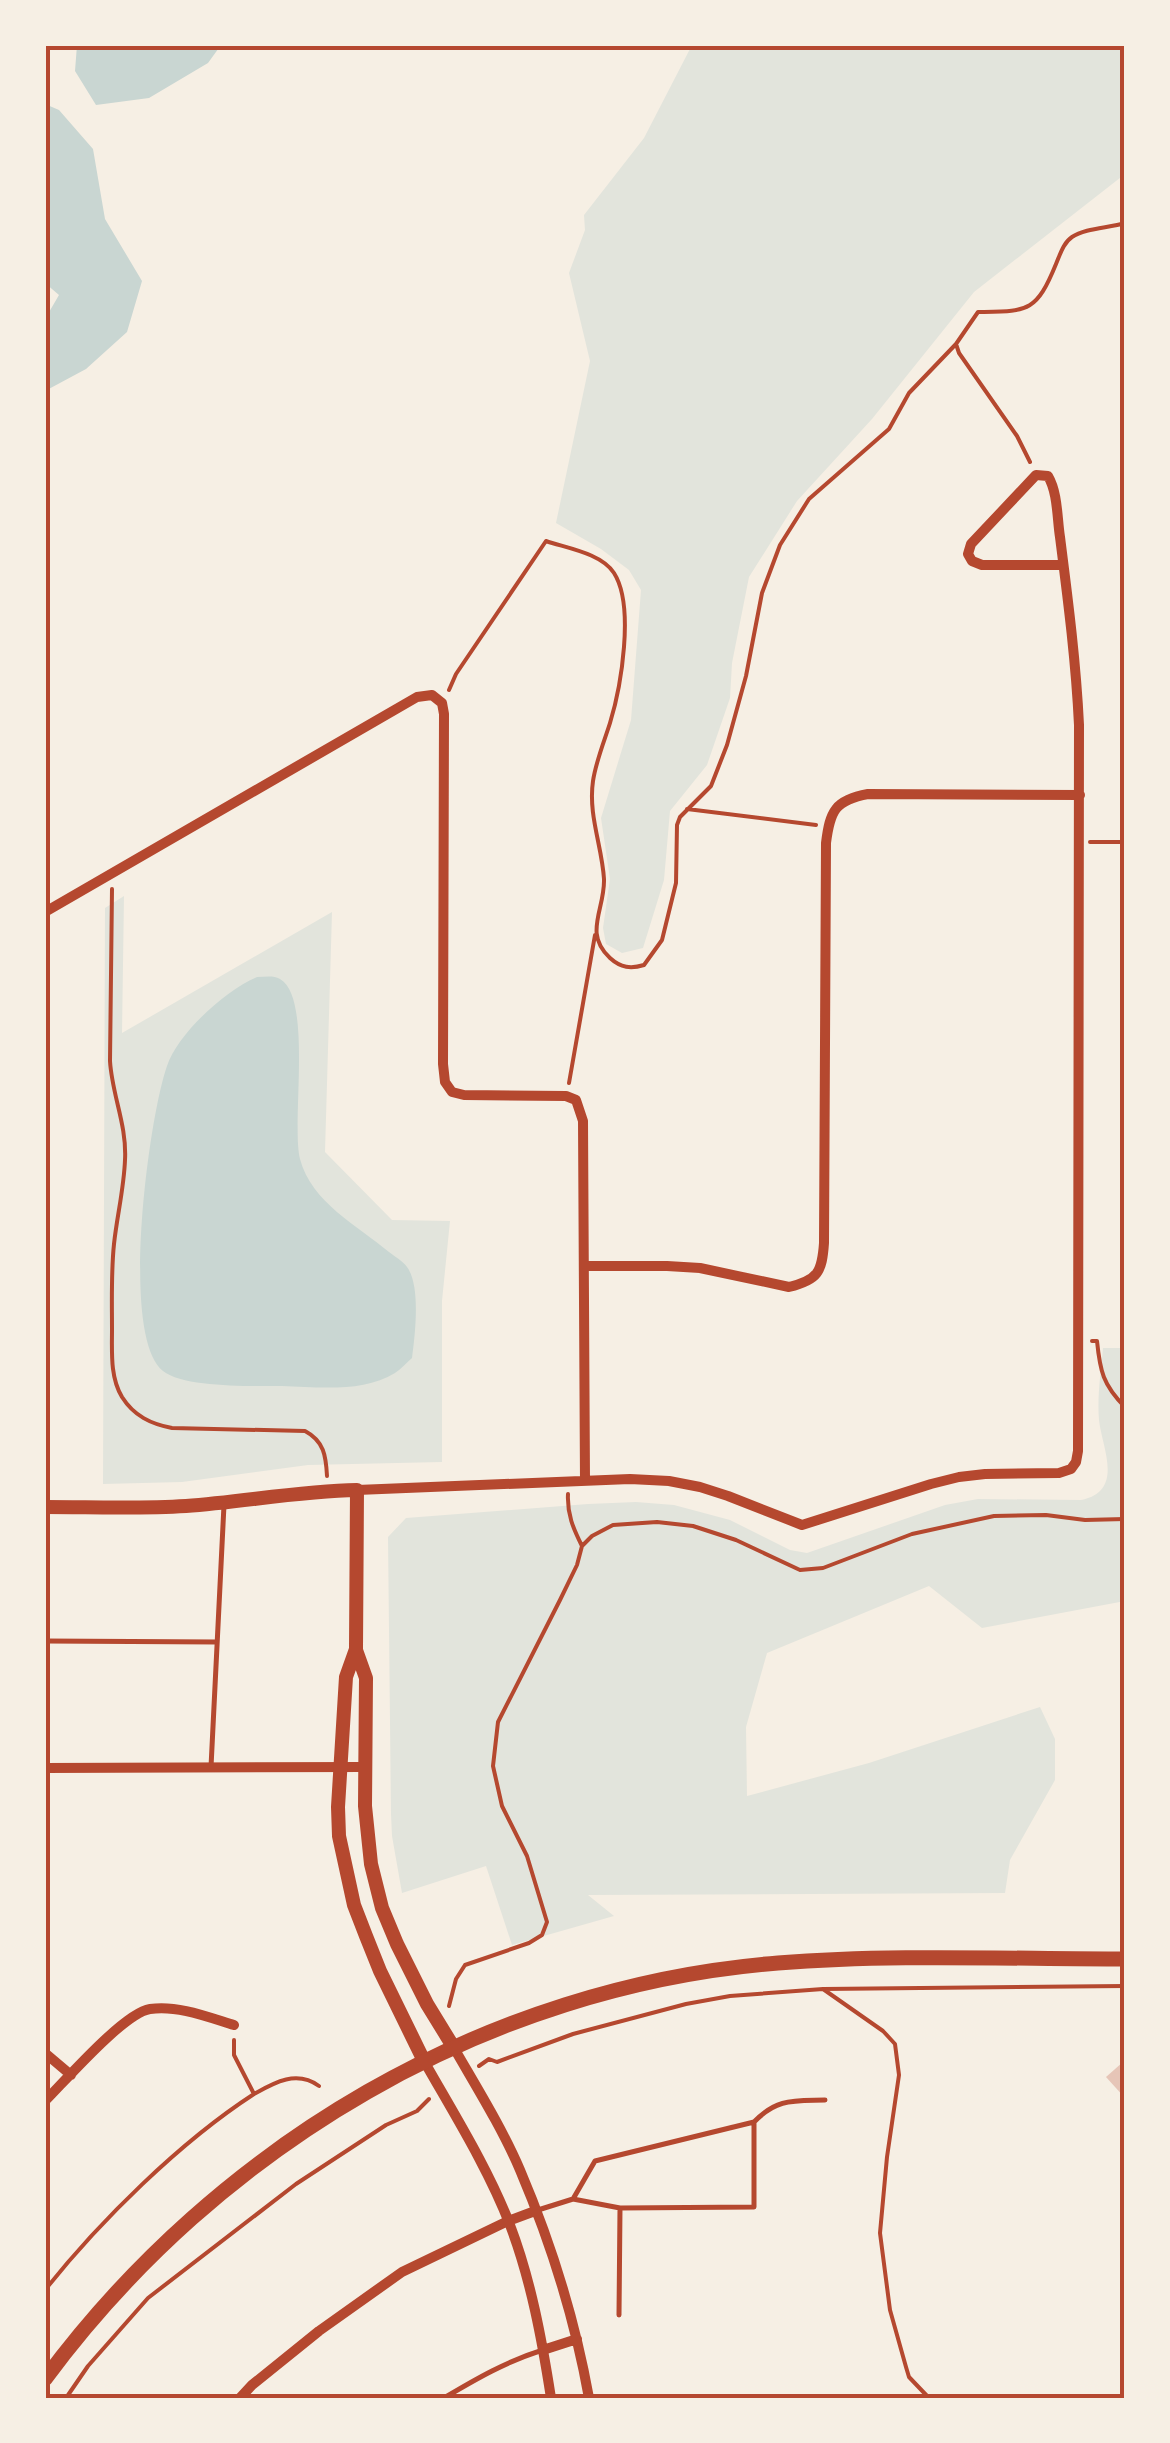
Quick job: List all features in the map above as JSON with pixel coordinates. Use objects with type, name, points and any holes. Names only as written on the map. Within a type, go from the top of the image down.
[{"type":"main road","points":[[45,2379],[98,2311],[158,2250],[231,2184],[298,2134],[346,2102],[424,2061],[556,2007],[636,1986],[778,1963],[1125,1959]]},
{"type":"street","points":[[45,1507],[152,1508],[327,1491],[630,1479],[700,1487],[802,1525],[959,1477],[1071,1470],[1078,1451],[1080,795],[1076,666],[1053,485],[1048,476],[1036,475],[971,544],[968,554],[972,561],[982,565],[1063,565]]},
{"type":"street","points":[[45,912],[416,697],[432,695],[442,703],[445,1082],[452,1092],[464,1095],[566,1096],[576,1100],[583,1121],[584,1481]]},
{"type":"street","points":[[584,1266],[700,1268],[789,1287],[815,1276],[822,1262],[824,1243],[826,844],[828,825],[837,806],[850,797],[868,794],[1080,795]]},
{"type":"street","points":[[357,1490],[356,1649],[346,1678],[338,1807],[339,1836],[354,1906],[380,1971],[508,2221],[527,2281],[552,2398]]},
{"type":"street","points":[[356,1649],[366,1678],[365,1806],[371,1864],[382,1908],[427,2004],[520,2170],[558,2270],[589,2398]]},
{"type":"street","points":[[45,1768],[365,1768]]},
{"type":"street","points":[[45,2101],[117,2029],[146,2009],[182,2010],[234,2025]]},
{"type":"street","points":[[45,2053],[72,2075]]},
{"type":"street","points":[[240,2398],[319,2331],[402,2272],[535,2212]]},
{"type":"street","points":[[542,2350],[576,2339]]},
{"type":"lane","points":[[211,1767],[224,1502]]},
{"type":"lane","points":[[45,1641],[217,1642]]},
{"type":"lane","points":[[572,2200],[595,2161],[754,2122],[768,2107],[788,2101],[825,2100]]},
{"type":"lane","points":[[535,2212],[572,2200],[620,2208],[754,2207],[754,2122]]},
{"type":"lane","points":[[619,2315],[620,2208]]},
{"type":"lane","points":[[444,2398],[486,2373],[542,2350]]},
{"type":"path","points":[[595,935],[607,956],[625,968],[644,964],[662,940],[676,883],[677,825],[711,786],[727,746],[746,676],[762,593],[780,545],[809,499],[880,439],[909,393],[956,344],[978,312],[1031,307],[1039,300],[1070,238],[1125,223]]},
{"type":"path","points":[[956,344],[1017,436],[1036,475]]},
{"type":"path","points":[[442,703],[456,674],[546,541],[600,560],[616,576],[624,609],[620,684],[593,780],[592,803],[604,879],[566,1096]]},
{"type":"path","points":[[687,809],[828,825]]},
{"type":"path","points":[[1080,842],[1125,842]]},
{"type":"path","points":[[112,873],[110,1062],[126,1142],[112,1265],[112,1362],[117,1387],[133,1412],[158,1426],[305,1431],[320,1442],[324,1452],[327,1491]]},
{"type":"path","points":[[1078,1341],[1097,1341],[1100,1370],[1110,1392],[1125,1407]]},
{"type":"path","points":[[568,1482],[567,1508],[582,1546]]},
{"type":"path","points":[[448,2004],[465,1966],[529,1944],[542,1935],[547,1922],[527,1856],[502,1806],[494,1766],[496,1737],[498,1722],[577,1565],[582,1546],[592,1536],[613,1524],[657,1522],[692,1526],[736,1540],[800,1570],[823,1568],[912,1534],[994,1516],[1125,1518]]},
{"type":"path","points":[[488,2060],[496,2062],[573,2034],[730,1996],[823,1989],[1125,1986]]},
{"type":"path","points":[[823,1989],[883,2030],[895,2044],[900,2075],[880,2233],[890,2310],[906,2367],[928,2398]]},
{"type":"path","points":[[234,2025],[234,2055],[254,2094]]},
{"type":"path","points":[[45,2290],[107,2220],[228,2111],[275,2082],[305,2078],[319,2086]]},
{"type":"path","points":[[66,2398],[88,2366],[148,2298],[296,2184],[422,2104]]},
{"type":"shaded area","points":[[77,45],[221,45],[208,63],[149,98],[96,105],[75,71]]},
{"type":"shaded area","points":[[692,45],[1125,45],[1125,174],[974,292],[872,419],[797,501],[749,577],[732,663],[730,698],[707,765],[670,811],[664,880],[643,948],[622,953],[606,944],[603,928],[610,879],[601,818],[631,720],[641,590],[629,570],[556,523],[590,361],[569,273],[585,230],[584,215],[644,138]]},
{"type":"shaded area","points":[[45,104],[59,110],[93,149],[105,219],[142,281],[127,332],[86,369],[45,391],[45,319],[59,295],[45,283]]},
{"type":"shaded area","points":[[124,896],[122,1033],[332,912],[325,1152],[392,1220],[450,1221],[442,1301],[442,1462],[308,1465],[182,1482],[103,1484],[105,908]]},
{"type":"shaded area","points":[[257,977],[280,979],[290,991],[296,1010],[298,1141],[306,1174],[325,1200],[403,1263],[411,1275],[416,1311],[412,1358],[395,1373],[369,1384],[325,1388],[187,1381],[163,1371],[150,1350],[140,1273],[142,1224],[153,1130],[167,1066],[181,1040],[205,1014]]},
{"type":"shaded area","points":[[1103,1348],[1125,1348],[1125,1601],[982,1628],[929,1586],[767,1653],[746,1727],[747,1796],[869,1763],[1040,1707],[1055,1739],[1055,1780],[1010,1860],[1005,1893],[588,1895],[614,1916],[512,1945],[486,1866],[402,1893],[391,1814],[388,1537],[406,1518],[588,1504],[674,1505],[730,1520],[790,1550],[807,1553],[945,1505],[978,1499],[1081,1500],[1095,1495],[1107,1478],[1099,1411]]},
{"type":"building","points":[[1125,2064],[1125,2098],[1106,2077]]}]
